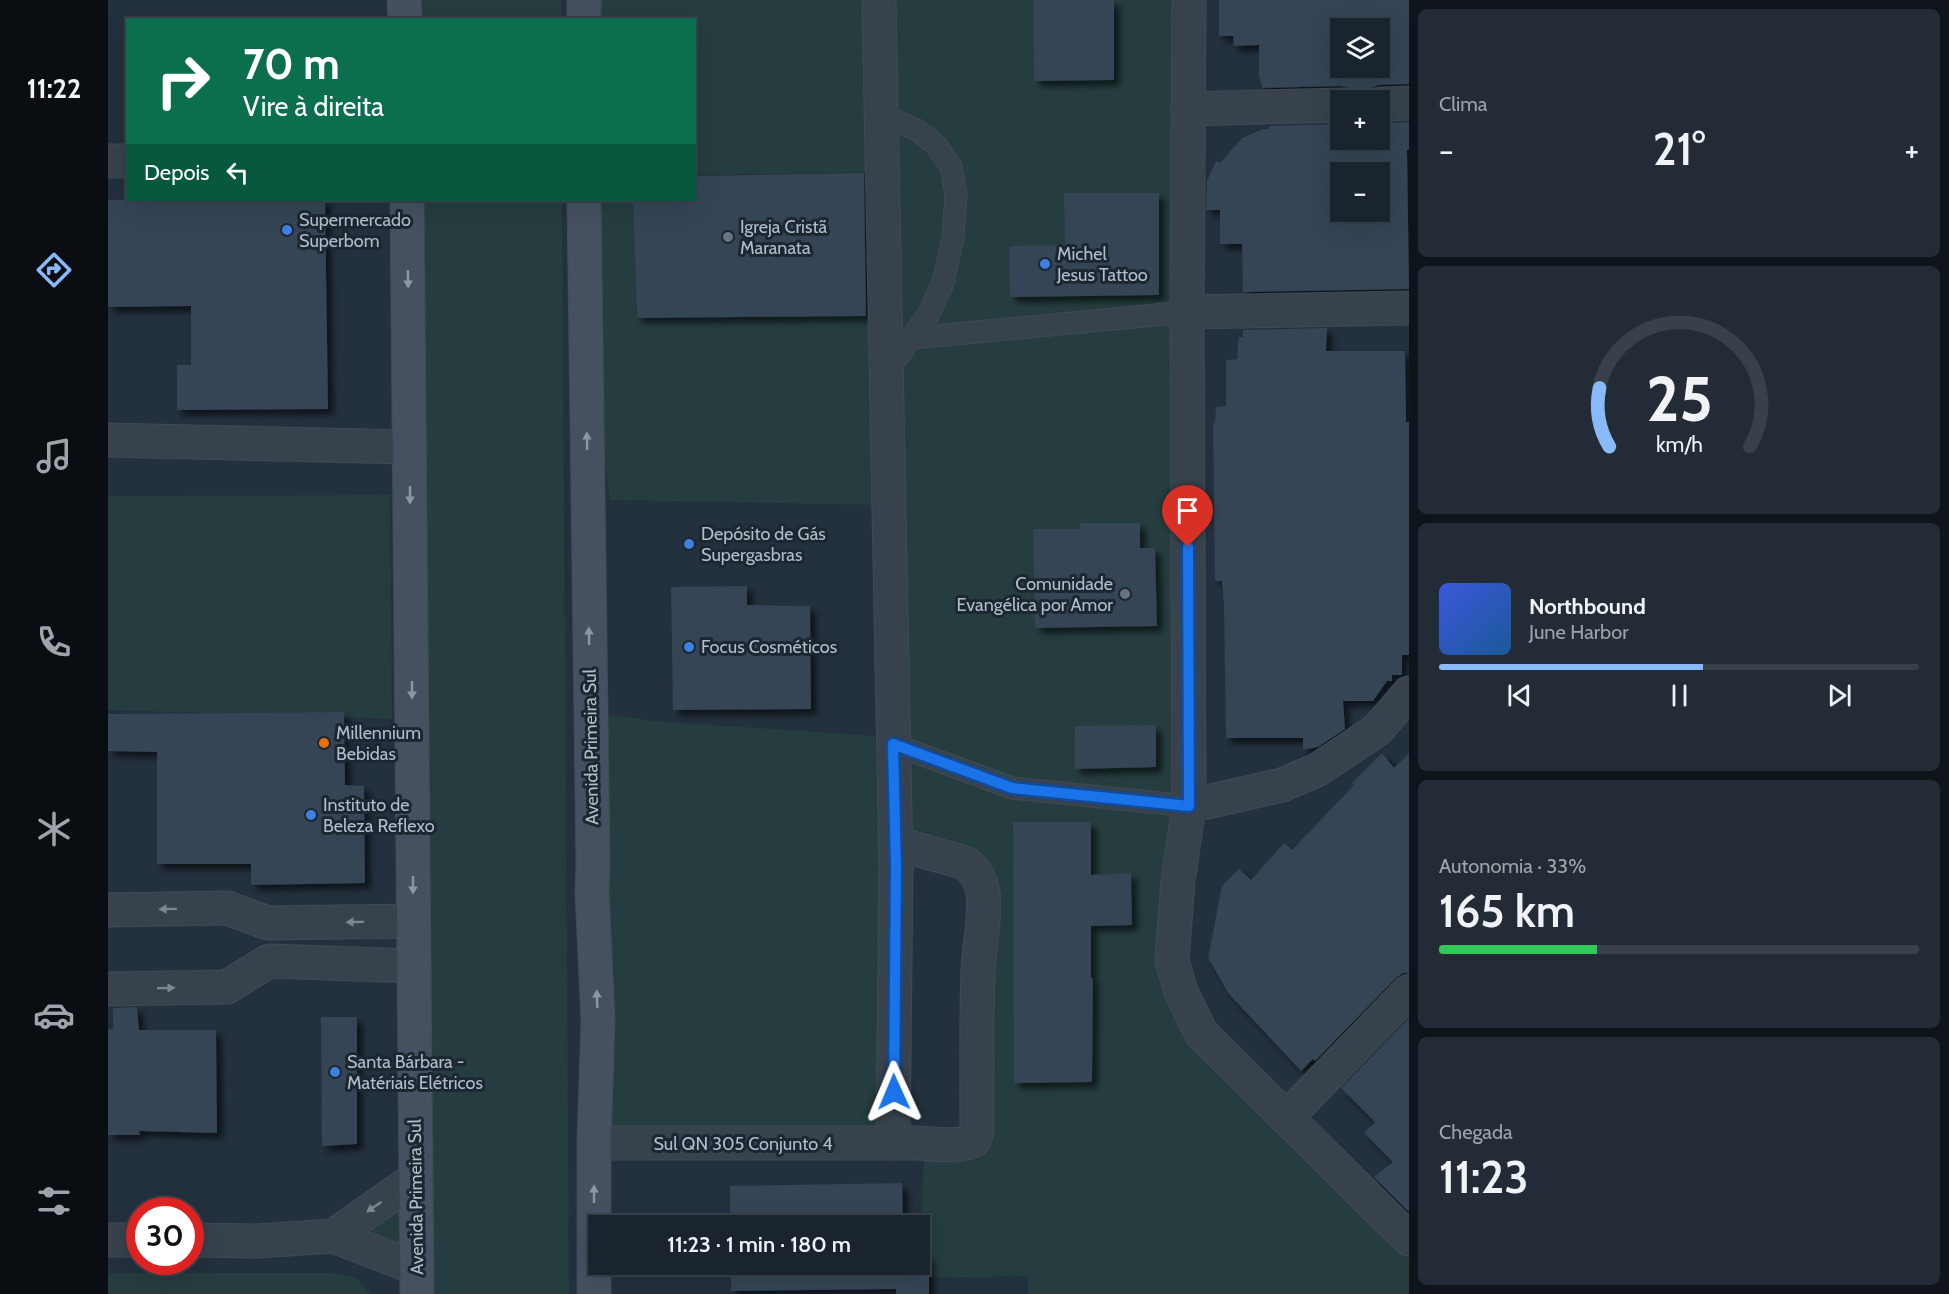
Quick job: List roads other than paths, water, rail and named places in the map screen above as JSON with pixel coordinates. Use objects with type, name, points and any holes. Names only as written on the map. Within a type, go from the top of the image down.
[{"type":"main road","points":[[404,0],[405,18]]},
{"type":"main road","points":[[584,0],[584,18]]},
{"type":"main road","name":"Avenida Primeira Sul","points":[[407,201],[417,1281]]},
{"type":"main road","name":"Avenida Primeira Sul","points":[[584,201],[592,891],[598,1020],[594,1143],[594,1294]]},
{"type":"street","points":[[879,0],[895,843],[893,1143]]},
{"type":"street","points":[[1189,0],[1187,312],[1189,806],[1174,920],[1172,960],[1181,992],[1201,1033],[1409,1239]]},
{"type":"street","points":[[1390,104],[1409,103]]},
{"type":"street","points":[[1188,109],[1330,105]]},
{"type":"street","points":[[108,161],[126,161]]},
{"type":"street","points":[[1187,312],[1409,308]]},
{"type":"street","points":[[108,440],[410,447]]},
{"type":"street","points":[[1189,806],[1282,785],[1317,770],[1377,730],[1409,693]]},
{"type":"street","name":"Sul QN 305 Conjunto 4","points":[[594,1143],[957,1144],[969,1142],[975,1137],[978,969],[983,893],[979,879],[973,869],[965,863],[895,843]]},
{"type":"street","points":[[108,910],[227,908],[268,923],[413,921]]},
{"type":"street","points":[[268,923],[269,961]]},
{"type":"street","points":[[108,989],[227,987],[269,961],[413,966]]},
{"type":"street","points":[[1286,1118],[1409,991]]},
{"type":"street","points":[[204,1240],[258,1241],[333,1236],[416,1178]]},
{"type":"street","points":[[333,1236],[417,1281]]},
{"type":"street","points":[[108,1240],[126,1240]]},
{"type":"lane","points":[[882,115],[917,130],[935,144],[951,166],[956,194],[953,237],[943,283],[928,315],[886,373]]},
{"type":"lane","points":[[913,338],[1187,312]]},
{"type":"lane","points":[[893,744],[1012,788],[1189,806]]},
{"type":"place","name":"Supermercado Superbom","points":[[287,230]]},
{"type":"place","name":"Igreja Cristã Maranata","points":[[728,237]]},
{"type":"place","name":"Michel Jesus Tattoo","points":[[1045,264]]},
{"type":"place","name":"Depósito de Gás Supergasbras","points":[[689,544]]},
{"type":"place","name":"Comunidade Evangélica por Amor","points":[[1125,594]]},
{"type":"place","name":"Focus Cosméticos","points":[[689,647]]},
{"type":"place","name":"Millennium Bebidas","points":[[324,743]]},
{"type":"place","name":"Instituto de Beleza Reflexo","points":[[311,815]]},
{"type":"place","name":"Santa Bárbara - Matériais Elétricos","points":[[335,1072]]}]
